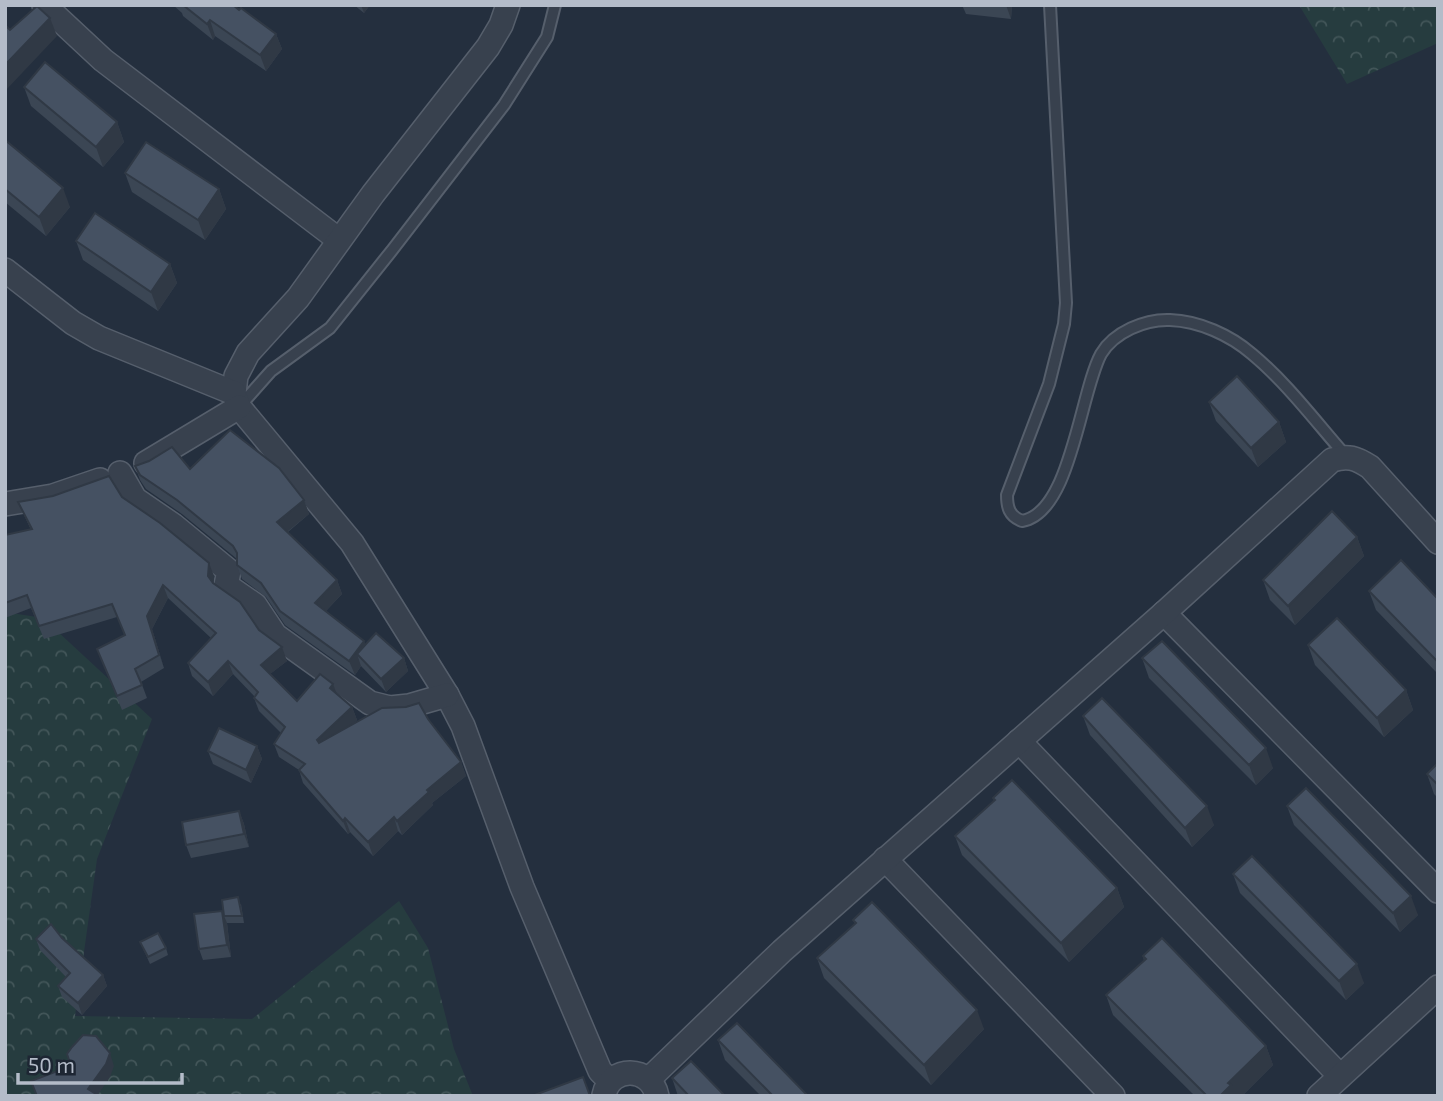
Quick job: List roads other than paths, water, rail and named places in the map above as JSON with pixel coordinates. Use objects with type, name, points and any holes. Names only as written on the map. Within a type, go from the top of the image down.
[{"type":"street","points":[[44,5],[103,60],[339,240]]},
{"type":"street","points":[[237,400],[236,376],[248,353],[298,298],[447,96],[488,47],[501,25],[508,5]]},
{"type":"street","points":[[5,270],[73,324],[237,400],[352,543],[463,726],[522,887],[607,1088],[626,1072],[636,1073],[653,1087],[782,951],[1164,613],[1332,460],[1346,456],[1360,460],[1370,467],[1438,542]]},
{"type":"street","points":[[5,504],[53,495],[147,463],[237,400]]},
{"type":"street","points":[[120,473],[135,499],[229,571],[226,585],[255,605],[275,635],[370,703],[390,708],[409,706],[446,695]]},
{"type":"street","points":[[1164,613],[1438,891]]},
{"type":"street","points":[[1019,741],[1340,1076]]},
{"type":"street","points":[[886,859],[1113,1096]]},
{"type":"street","points":[[1319,1096],[1438,987]]},
{"type":"lane","points":[[237,400],[271,371],[330,328],[504,105],[547,37],[555,5]]},
{"type":"lane","points":[[1050,5],[1065,324],[1049,384],[1007,495],[1007,506],[1011,514],[1022,521],[1030,520],[1041,514],[1052,499],[1067,463],[1102,352],[1130,329],[1159,320],[1184,321],[1206,328],[1230,338],[1252,354],[1346,456]]}]
